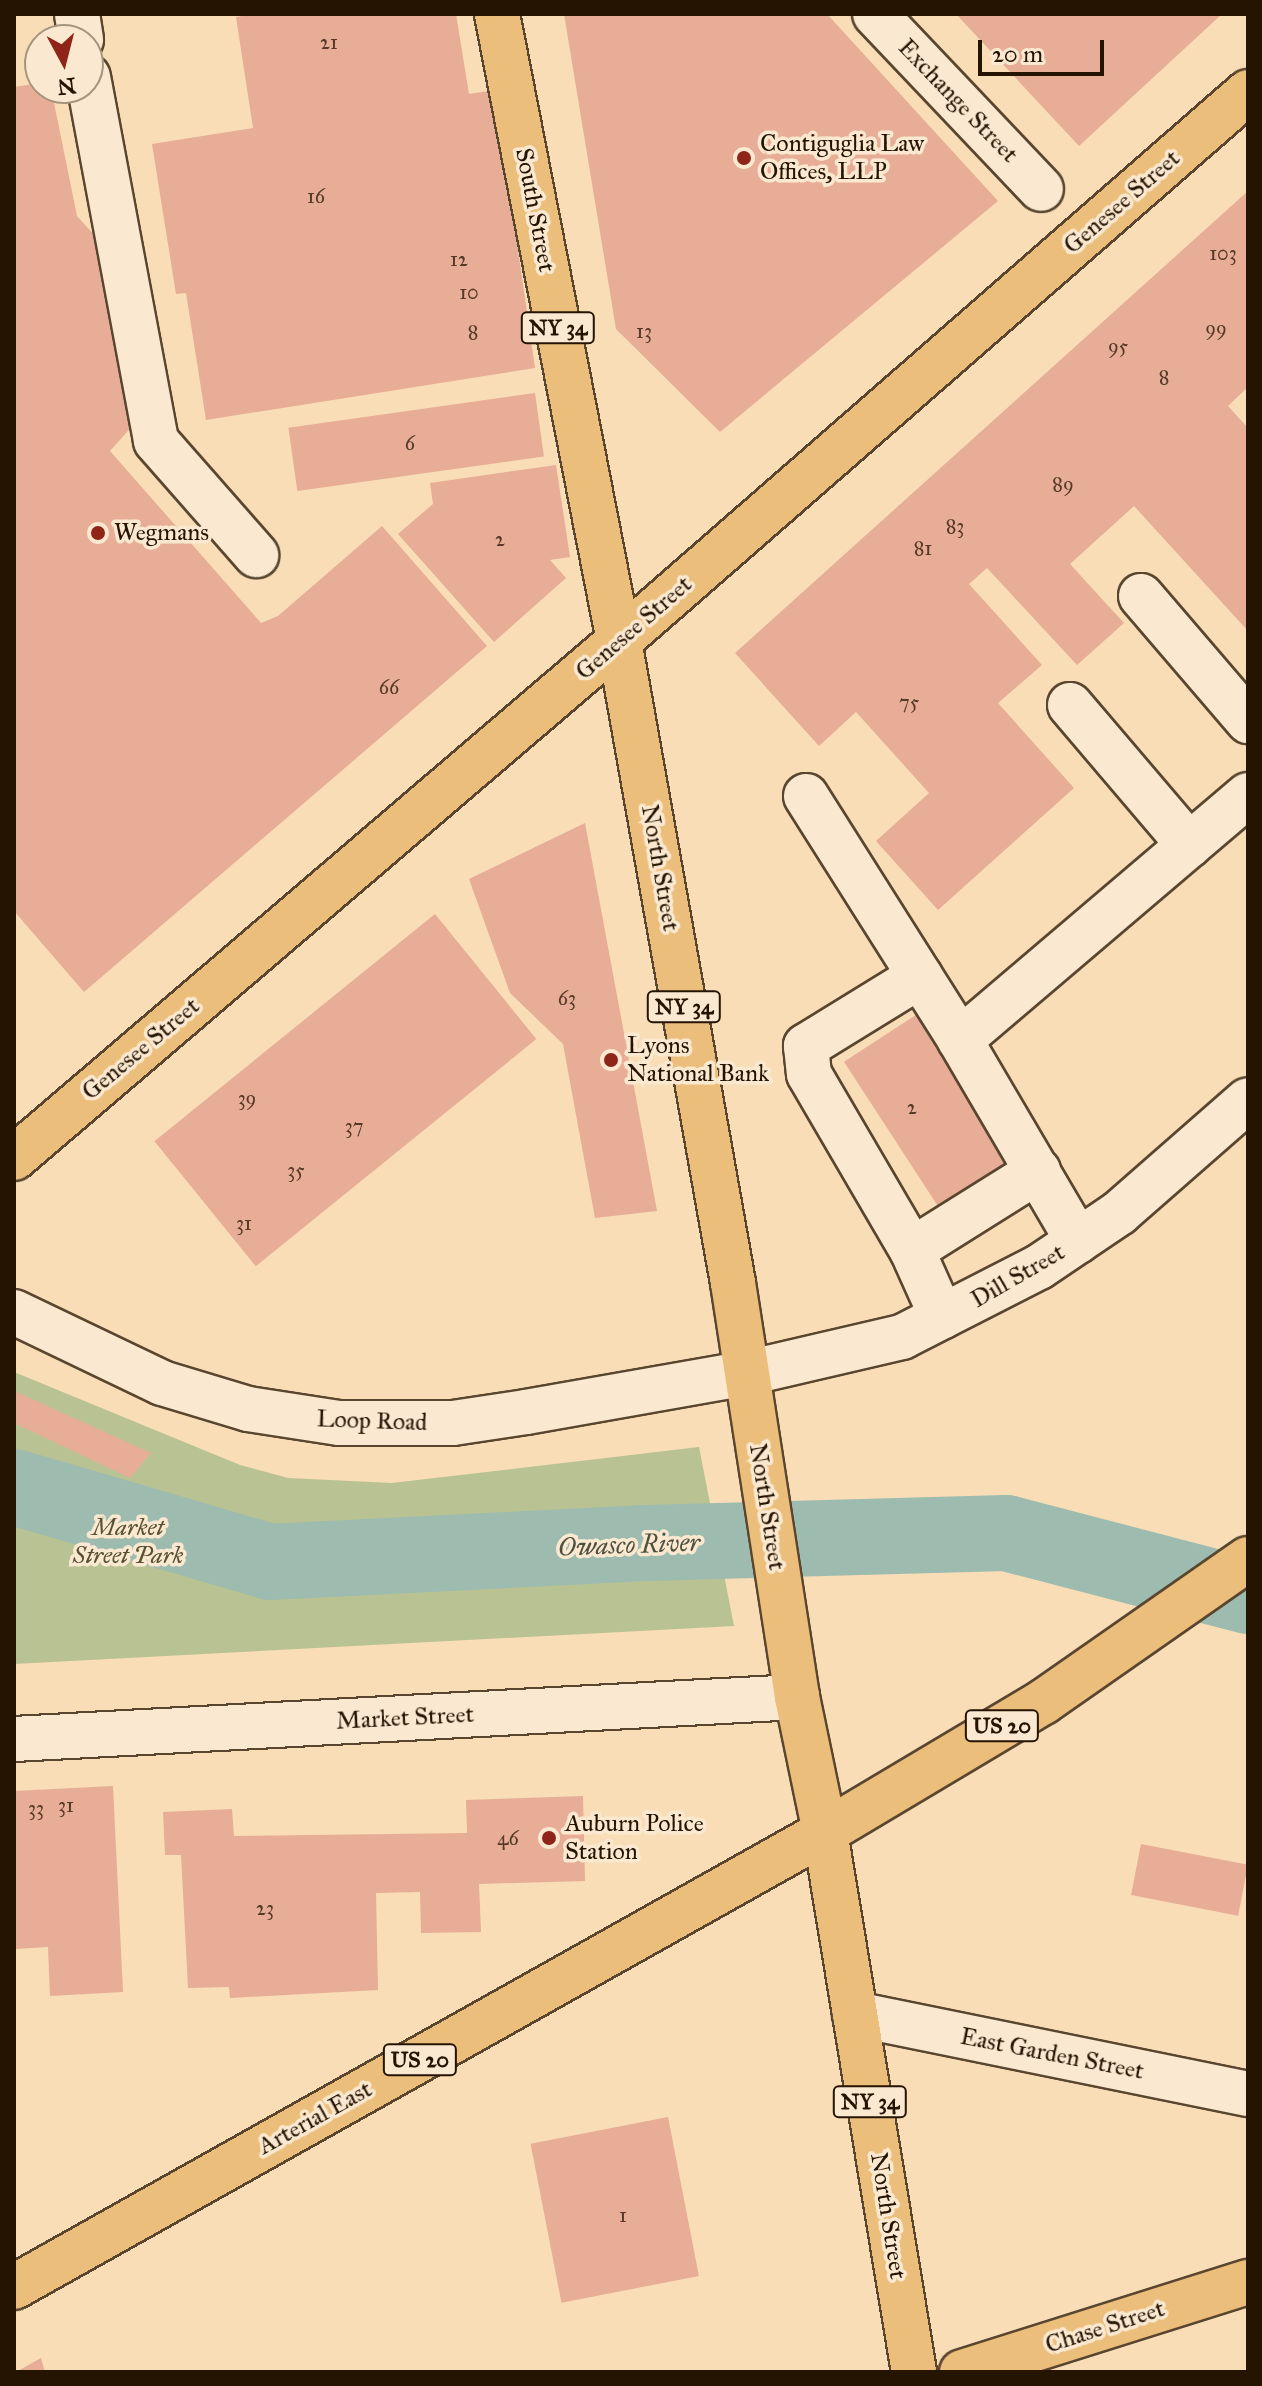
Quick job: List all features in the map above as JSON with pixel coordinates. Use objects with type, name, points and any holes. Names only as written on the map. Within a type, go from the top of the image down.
[{"type":"main road","name":"South Street","points":[[497,14],[619,641]]},
{"type":"main road","name":"Genesee Street","points":[[14,1158],[619,641],[1248,92]]},
{"type":"main road","name":"North Street","points":[[619,641],[747,1373],[797,1697],[825,1832],[914,2372]]},
{"type":"main road","name":"US 20","points":[[825,1832],[1043,1702],[1171,1609],[1248,1559]]},
{"type":"main road","name":"Arterial East","points":[[14,2287],[825,1832]]},
{"type":"main road","name":"Chase Street","points":[[962,2372],[1248,2282]]},
{"type":"street","name":"Exchange Street","points":[[875,14],[1041,189]]},
{"type":"street","points":[[93,104],[156,441],[256,555]]},
{"type":"street","points":[[1141,596],[1248,721]]},
{"type":"street","points":[[1070,705],[1189,845]]},
{"type":"street","points":[[960,1040],[1248,795]]},
{"type":"street","points":[[806,796],[960,1040],[1078,1241]]},
{"type":"street","points":[[920,976],[806,1046],[809,1074],[912,1250],[942,1317]]},
{"type":"street","name":"Dill Street","points":[[747,1373],[902,1337],[942,1317],[1078,1241],[1119,1213],[1248,1100]]},
{"type":"street","points":[[912,1250],[1038,1171]]},
{"type":"street","name":"Loop Road","points":[[14,1312],[162,1383],[248,1409],[339,1423],[453,1423],[747,1373]]},
{"type":"street","name":"Market Street","points":[[14,1739],[797,1697]]},
{"type":"street","name":"East Garden Street","points":[[855,2014],[1248,2094]]},
{"type":"green space","name":"Market Street Park","points":[[14,1372],[240,1465],[288,1478],[392,1483],[699,1447],[734,1626],[14,1664]]},
{"type":"building","points":[[255,14],[456,14],[469,94],[495,90],[535,368],[206,420],[186,293],[176,294],[152,144],[253,128],[236,17]]},
{"type":"building","points":[[564,14],[827,14],[998,201],[720,432],[616,329]]},
{"type":"building","points":[[956,14],[1222,14],[1079,146]]},
{"type":"building","name":"Wegmans","points":[[24,85],[24,104],[54,104],[77,216],[105,247],[134,424],[110,451],[261,623],[278,616],[382,526],[487,646],[84,992],[14,911],[14,87]]},
{"type":"building","points":[[1248,191],[1248,387],[1228,406],[1248,428],[1248,631],[1134,506],[1070,564],[1124,623],[1077,665],[987,568],[969,584],[1042,665],[998,703],[1074,788],[938,910],[876,841],[929,793],[856,712],[819,746],[735,653]]},
{"type":"building","points":[[535,393],[544,456],[297,491],[288,428]]},
{"type":"building","points":[[556,465],[570,557],[550,560],[566,578],[494,642],[398,534],[433,504],[430,483]]},
{"type":"building","points":[[585,823],[657,1211],[595,1218],[563,1044],[510,993],[469,879]]},
{"type":"building","points":[[435,914],[536,1039],[256,1266],[154,1141]]},
{"type":"building","points":[[922,1011],[1020,1162],[942,1213],[844,1062]]},
{"type":"building","points":[[14,1391],[151,1453],[130,1478],[14,1423]]},
{"type":"building","points":[[113,1786],[123,1992],[50,1996],[48,1947],[15,1949],[14,1791]]},
{"type":"building","points":[[583,1796],[585,1881],[479,1884],[481,1932],[421,1933],[420,1892],[376,1893],[378,1990],[230,1998],[229,1987],[188,1988],[181,1855],[165,1855],[163,1812],[232,1809],[234,1836],[467,1833],[466,1800]]},
{"type":"building","points":[[1141,1844],[1248,1865],[1238,1916],[1131,1895]]},
{"type":"building","points":[[668,2117],[699,2276],[561,2303],[531,2144]]},
{"type":"building","points":[[41,2358],[45,2372],[16,2372]]},
{"type":"waterway","name":"Owasco River","points":[[14,1487],[270,1562],[646,1543],[1006,1533],[1248,1596]]},
{"type":"place","name":"Contiguglia Law Offices, LLP","points":[[744,158]]},
{"type":"place","name":"Wegmans","points":[[98,533]]},
{"type":"place","name":"Lyons National Bank","points":[[611,1060]]},
{"type":"place","name":"Auburn Police Station","points":[[549,1838]]}]
